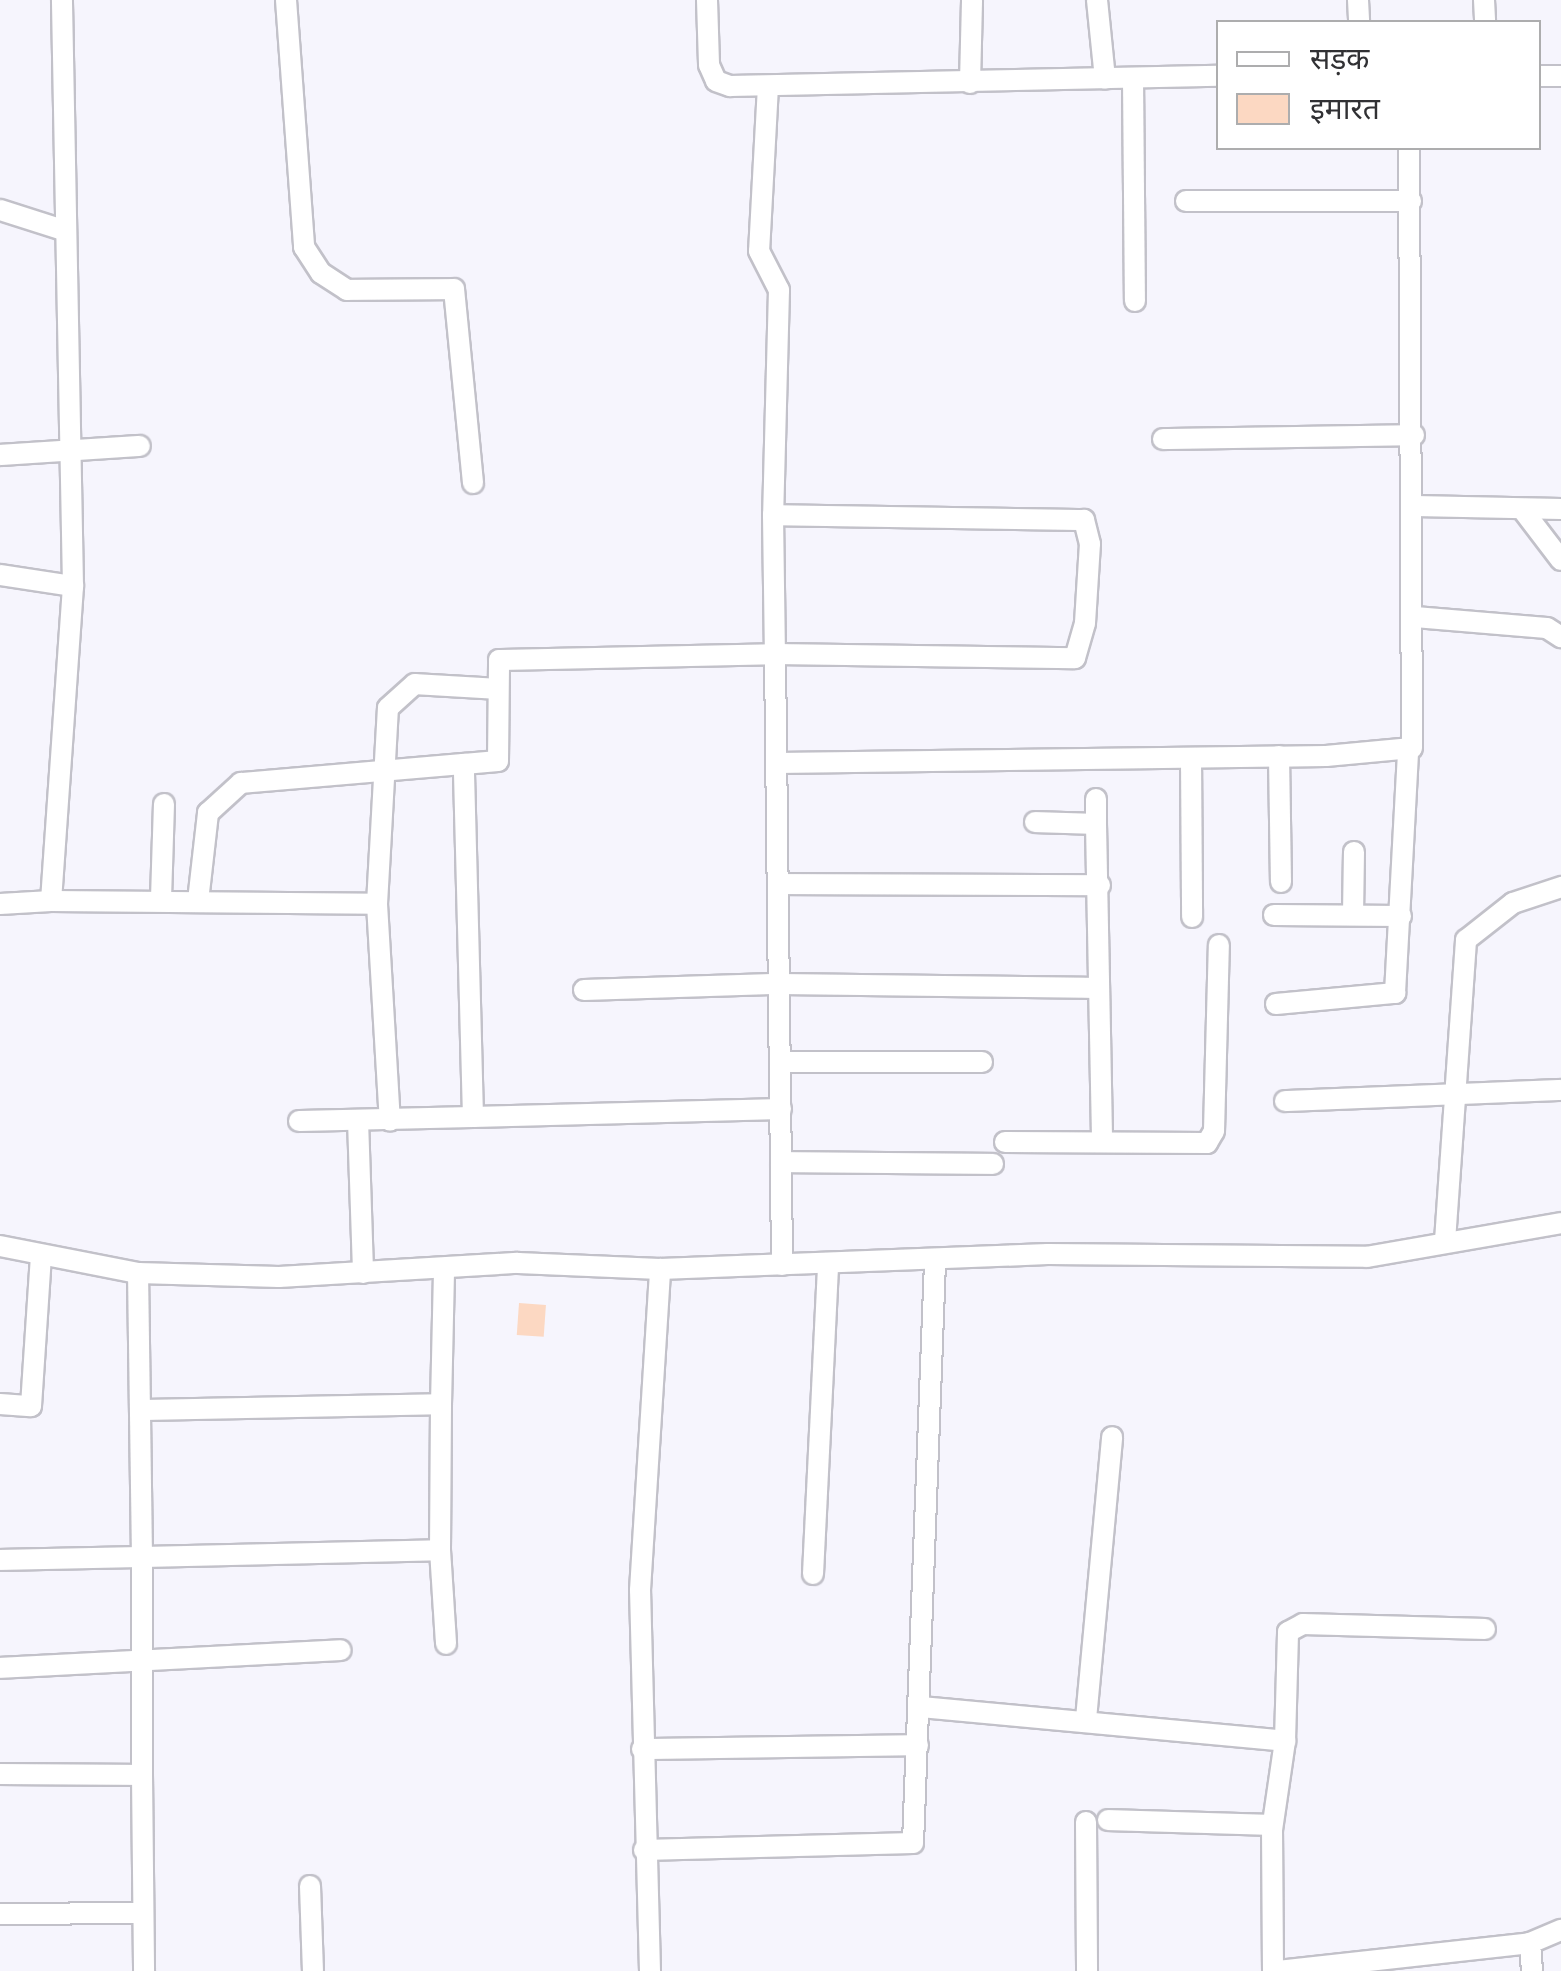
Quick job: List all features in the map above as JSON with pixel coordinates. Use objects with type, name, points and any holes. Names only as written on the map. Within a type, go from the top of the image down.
[{"type":"street","points":[[51,901],[73,586],[63,230],[62,0]]},
{"type":"street","points":[[286,0],[304,248],[321,273],[347,290],[454,289],[473,483]]},
{"type":"street","points":[[706,0],[709,65],[716,81],[768,86],[1216,76]]},
{"type":"street","points":[[970,82],[972,0]]},
{"type":"street","points":[[1097,0],[1105,79]]},
{"type":"street","points":[[1134,78],[1135,301]]},
{"type":"street","points":[[768,86],[759,251],[779,290],[773,515],[782,1265]]},
{"type":"street","points":[[1276,1004],[1391,997],[1400,916],[1415,616],[1409,150]]},
{"type":"street","points":[[1186,200],[1410,201]]},
{"type":"street","points":[[0,210],[63,230]]},
{"type":"street","points":[[1163,438],[1414,435]]},
{"type":"street","points":[[0,454],[140,446]]},
{"type":"street","points":[[1414,506],[1561,509]]},
{"type":"street","points":[[1522,508],[1561,560]]},
{"type":"street","points":[[198,901],[208,813],[241,783],[498,762],[499,660],[775,654],[1075,658],[1085,623],[1090,544],[1084,520],[773,515]]},
{"type":"street","points":[[0,575],[73,586]]},
{"type":"street","points":[[1415,616],[1547,628],[1561,638]]},
{"type":"street","points":[[390,1120],[377,904],[380,771],[388,708],[415,684],[498,690]]},
{"type":"street","points":[[778,763],[1191,758],[1408,750]]},
{"type":"street","points":[[1279,756],[1280,882]]},
{"type":"street","points":[[1191,758],[1192,917]]},
{"type":"street","points":[[464,764],[473,1118]]},
{"type":"street","points":[[1096,799],[1102,1140]]},
{"type":"street","points":[[162,899],[164,804]]},
{"type":"street","points":[[1035,822],[1096,824]]},
{"type":"street","points":[[1352,915],[1354,852]]},
{"type":"street","points":[[779,884],[1100,884]]},
{"type":"street","points":[[1445,1241],[1466,940],[1513,903],[1561,887]]},
{"type":"street","points":[[0,904],[162,899],[377,904]]},
{"type":"street","points":[[1274,915],[1400,916]]},
{"type":"street","points":[[1005,1142],[1102,1140],[1164,1146],[1211,1138],[1220,945]]},
{"type":"street","points":[[584,990],[780,984],[1099,988]]},
{"type":"street","points":[[781,1062],[982,1062]]},
{"type":"street","points":[[1285,1102],[1561,1090]]},
{"type":"street","points":[[299,1121],[780,1109]]},
{"type":"street","points":[[358,1120],[362,1273]]},
{"type":"street","points":[[782,1162],[992,1164]]},
{"type":"street","points":[[0,1246],[138,1274],[362,1273],[518,1263],[660,1269],[935,1262],[1048,1254],[1367,1256],[1561,1223]]},
{"type":"street","points":[[0,1404],[31,1406],[40,1255]]},
{"type":"street","points":[[644,1850],[913,1843],[935,1262]]},
{"type":"street","points":[[813,1574],[828,1264]]},
{"type":"street","points":[[444,1269],[440,1550],[446,1644]]},
{"type":"street","points":[[650,1971],[640,1590],[660,1269]]},
{"type":"street","points":[[138,1274],[144,1971]]},
{"type":"street","points":[[141,1410],[441,1404]]},
{"type":"street","points":[[1086,1720],[1112,1437]]},
{"type":"street","points":[[0,1560],[440,1550]]},
{"type":"street","points":[[1485,1629],[1294,1626],[1288,1632],[1285,1741],[1272,1825],[1275,1971],[1530,1942],[1561,1930]]},
{"type":"street","points":[[0,1668],[341,1650]]},
{"type":"street","points":[[920,1707],[1285,1741]]},
{"type":"street","points":[[642,1749],[918,1744]]},
{"type":"street","points":[[0,1774],[142,1775]]},
{"type":"street","points":[[1108,1820],[1272,1825]]},
{"type":"street","points":[[1086,1822],[1086,1971]]},
{"type":"street","points":[[310,1886],[314,1971]]},
{"type":"street","points":[[0,1914],[143,1913]]},
{"type":"street","points":[[1530,1942],[1532,1971]]},
{"type":"building","points":[[519,1303],[546,1305],[544,1337],[517,1335]]}]
